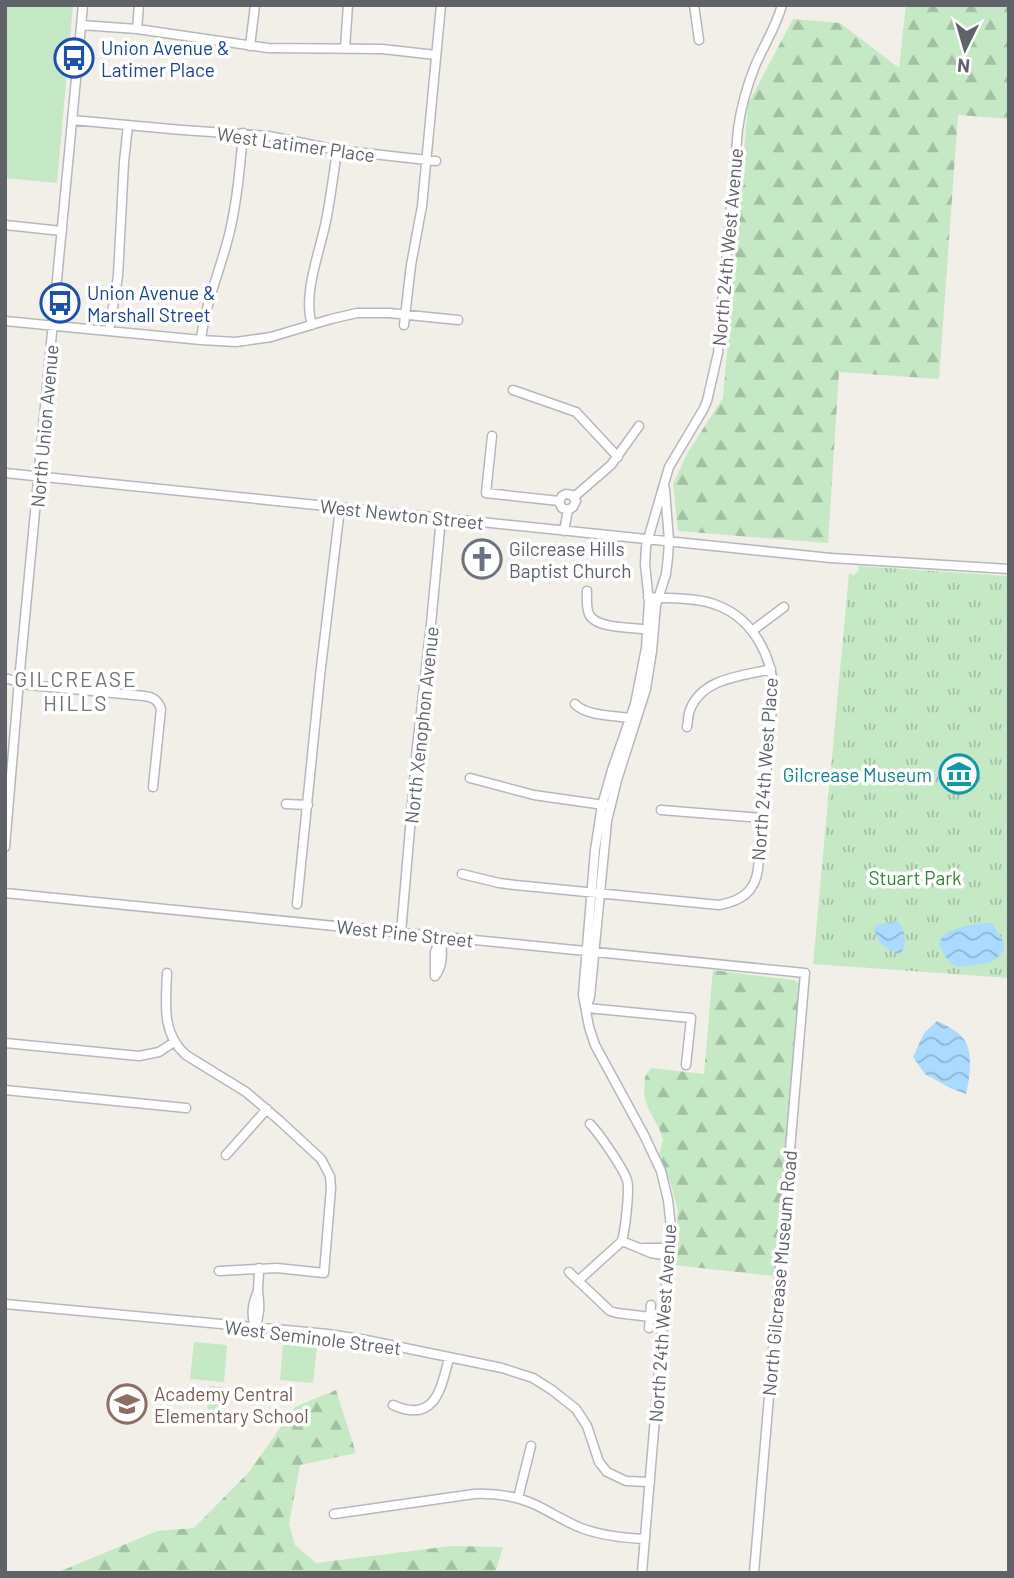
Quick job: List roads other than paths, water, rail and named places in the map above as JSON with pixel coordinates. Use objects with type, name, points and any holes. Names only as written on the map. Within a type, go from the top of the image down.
[{"type":"street","name":"North Union Avenue","points":[[5,847],[83,5]]},
{"type":"street","points":[[137,29],[139,5]]},
{"type":"street","points":[[250,46],[255,5]]},
{"type":"street","points":[[345,48],[348,5]]},
{"type":"street","points":[[404,325],[422,206],[441,5]]},
{"type":"street","points":[[694,5],[699,40]]},
{"type":"street","name":"North 24th West Avenue","points":[[643,1571],[669,1252],[669,1213],[661,1171],[645,1135],[595,1045],[589,1027],[587,1008],[590,997],[590,952],[606,805],[617,780],[649,677],[653,598],[645,554],[648,539],[669,467],[704,410],[713,377],[718,353],[740,117],[750,80],[782,5]]},
{"type":"street","points":[[81,25],[137,29],[250,46],[287,49],[382,49],[436,55]]},
{"type":"street","name":"West Latimer Place","points":[[72,120],[243,133],[337,150],[436,161]]},
{"type":"street","points":[[109,331],[118,276],[128,125]]},
{"type":"street","points":[[201,340],[204,317],[233,219],[243,133]]},
{"type":"street","points":[[312,325],[309,294],[327,215],[337,150]]},
{"type":"street","points":[[5,225],[62,231]]},
{"type":"street","points":[[5,321],[236,342],[262,339],[357,313],[458,320]]},
{"type":"street","points":[[513,390],[576,412],[618,457]]},
{"type":"street","points":[[574,497],[607,470],[639,426]]},
{"type":"street","points":[[492,436],[486,493],[559,500]]},
{"type":"street","name":"West Newton Street","points":[[5,473],[844,558],[1009,569]]},
{"type":"street","name":"North 24th West Avenue","points":[[653,598],[666,574],[669,541],[664,485]]},
{"type":"street","points":[[559,500],[566,494],[574,497]]},
{"type":"street","points":[[565,531],[568,510],[575,505],[574,497]]},
{"type":"street","points":[[559,500],[562,508],[568,510]]},
{"type":"street","points":[[297,904],[340,508]]},
{"type":"street","name":"North Xenophon Avenue","points":[[401,933],[441,518]]},
{"type":"street","points":[[587,591],[589,613],[596,622],[651,630]]},
{"type":"street","name":"North 24th West Place","points":[[596,893],[719,905],[732,903],[746,896],[757,877],[774,681],[771,669],[762,646],[737,616],[718,606],[698,601],[653,598]]},
{"type":"street","points":[[752,631],[784,607]]},
{"type":"street","points":[[687,727],[690,710],[706,689],[726,679],[771,669]]},
{"type":"street","points":[[5,678],[40,686],[151,697],[158,702],[161,709],[153,787]]},
{"type":"street","points":[[575,704],[588,712],[634,719]]},
{"type":"street","points":[[470,778],[534,795],[606,805]]},
{"type":"street","points":[[286,804],[308,805]]},
{"type":"street","points":[[661,810],[762,818]]},
{"type":"street","points":[[462,874],[499,883],[596,893]]},
{"type":"street","name":"West Pine Street","points":[[5,893],[805,973]]},
{"type":"street","points":[[167,973],[167,1023],[174,1042],[186,1055],[246,1092],[267,1109],[321,1159],[330,1176],[324,1273],[259,1268],[219,1270]]},
{"type":"street","name":"North Gilcrease Museum Road","points":[[754,1573],[805,973]]},
{"type":"street","points":[[587,1008],[691,1018],[687,1065]]},
{"type":"street","points":[[5,1043],[139,1056],[159,1052],[174,1042]]},
{"type":"street","points":[[5,1090],[186,1108]]},
{"type":"street","points":[[226,1155],[267,1109]]},
{"type":"street","points":[[578,1281],[622,1241],[628,1190],[627,1179],[598,1132],[590,1124]]},
{"type":"street","points":[[622,1241],[651,1253],[669,1252]]},
{"type":"street","points":[[255,1328],[252,1318],[253,1301],[258,1291],[259,1268]]},
{"type":"street","points":[[569,1272],[613,1312],[650,1317]]},
{"type":"street","name":"West Seminole Street","points":[[5,1304],[355,1338],[512,1371],[543,1384],[572,1404],[587,1426],[599,1462],[607,1472],[626,1480],[650,1482]]},
{"type":"street","points":[[649,1328],[651,1305]]},
{"type":"street","points":[[393,1405],[411,1411],[433,1402],[442,1385],[449,1357]]},
{"type":"street","points":[[517,1498],[531,1446]]},
{"type":"street","points":[[334,1514],[474,1494],[495,1494],[538,1506],[589,1530],[612,1536],[645,1539]]},
{"type":"water","points":[[898,921],[905,937],[900,954],[883,945],[874,929],[876,925]]},
{"type":"water","points":[[992,923],[1002,939],[1002,953],[984,964],[956,966],[950,962],[939,944],[941,938],[950,931]]},
{"type":"water","points":[[937,1021],[957,1032],[966,1042],[970,1064],[966,1094],[925,1074],[913,1057],[924,1033]]},
{"type":"place","name":"Union Avenue & Latimer Place","points":[[74,58]]},
{"type":"place","name":"Union Avenue & Marshall Street","points":[[60,303]]},
{"type":"place","name":"Gilcrease Hills Baptist Church","points":[[482,559]]},
{"type":"place","name":"Gilcrease Museum","points":[[959,774]]},
{"type":"place","name":"Academy Central Elementary School","points":[[127,1404]]},
{"type":"district","name":"GILCREASE HILLS","points":[[76,690]]},
{"type":"park label","name":"Stuart Park","points":[[915,877]]}]
